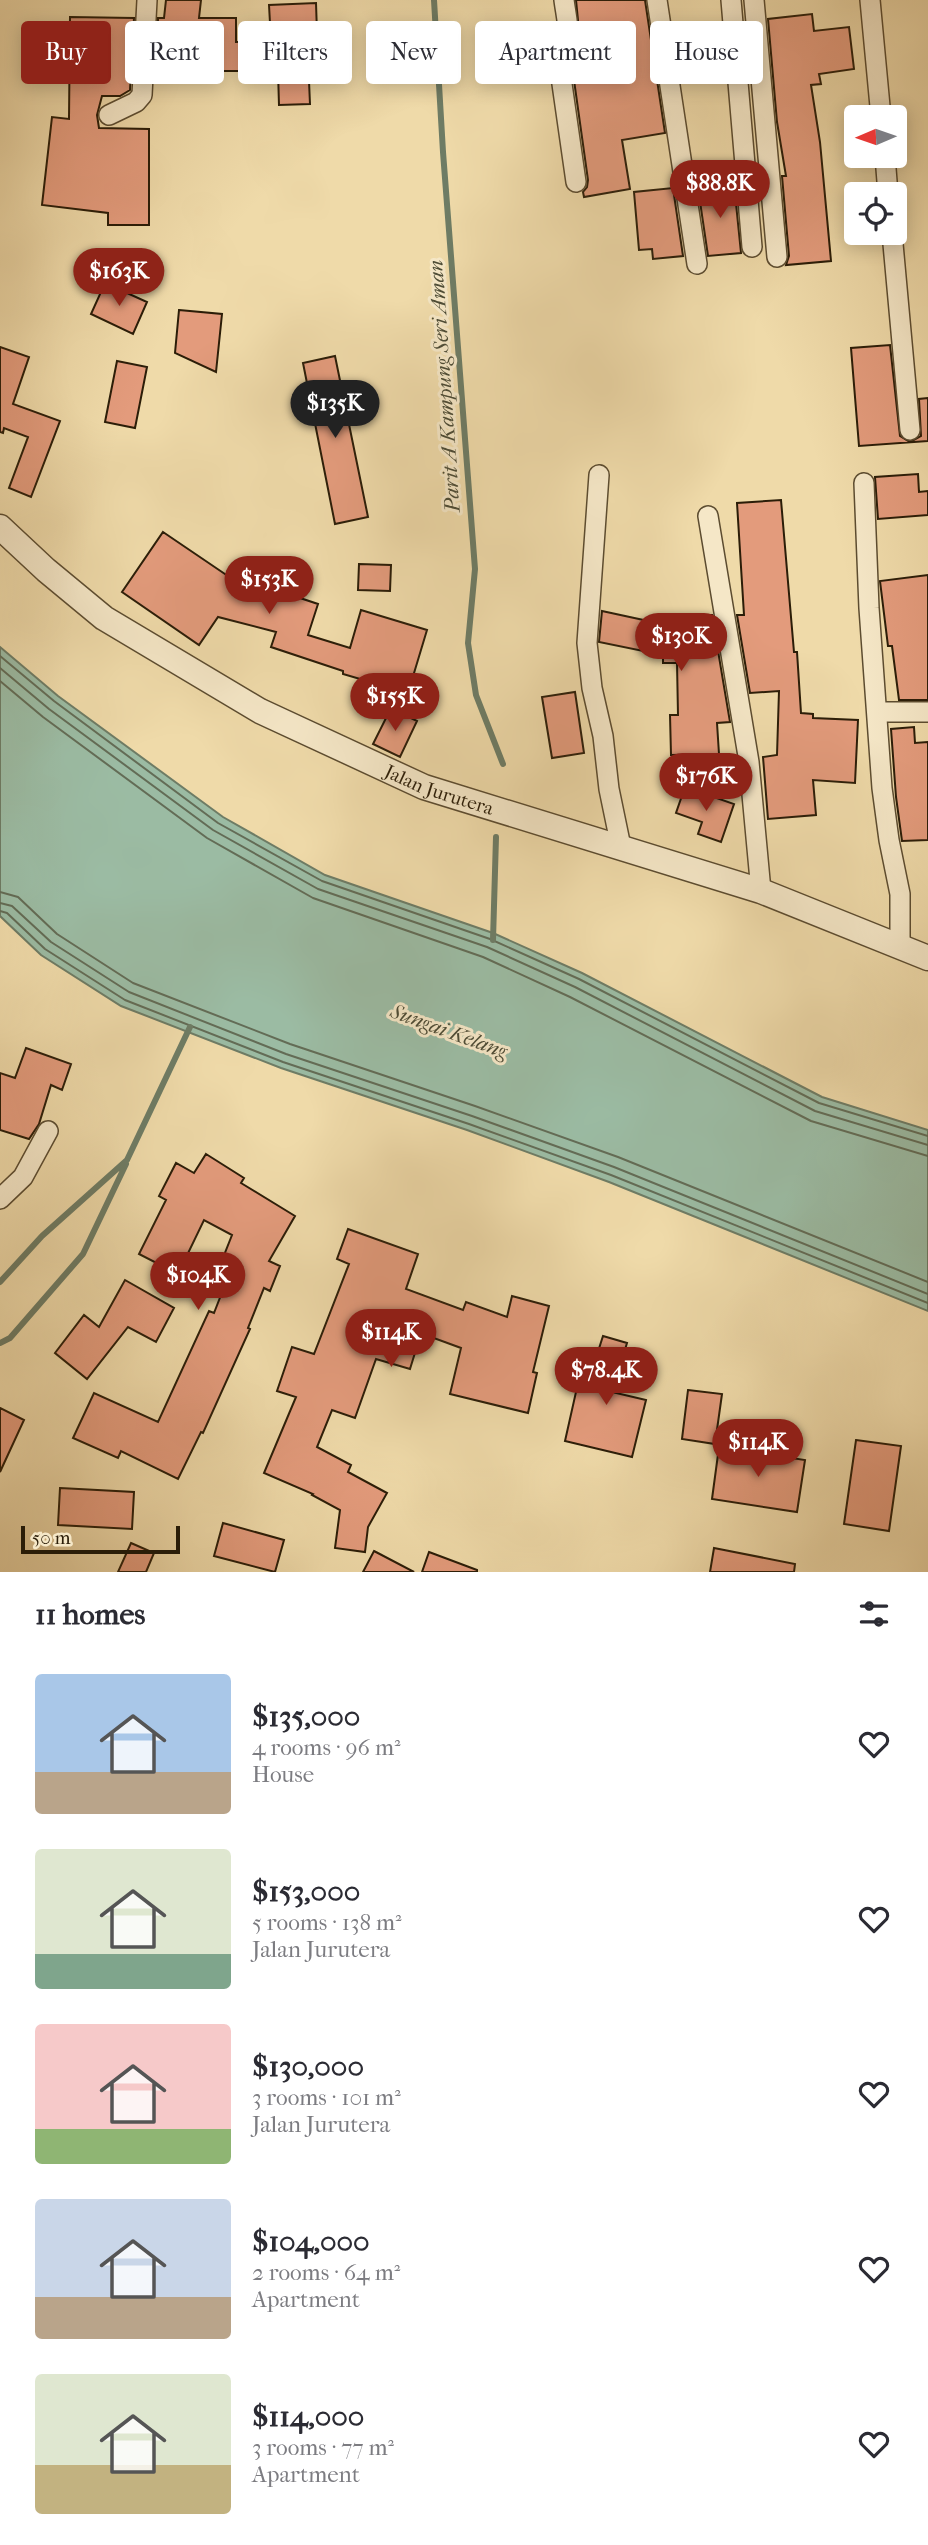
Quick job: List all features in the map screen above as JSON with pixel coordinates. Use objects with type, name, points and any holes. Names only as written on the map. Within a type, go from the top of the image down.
[{"type":"street","points":[[109,115],[136,102],[142,95],[147,0]]},
{"type":"street","points":[[564,0],[567,52],[559,63],[576,182]]},
{"type":"street","points":[[657,0],[697,264]]},
{"type":"street","points":[[731,0],[752,247]]},
{"type":"street","points":[[754,0],[777,257]]},
{"type":"street","points":[[870,0],[880,105]]},
{"type":"street","points":[[893,245],[911,430]]},
{"type":"street","points":[[599,475],[587,643],[592,688],[603,736],[609,789],[621,847]]},
{"type":"street","points":[[864,483],[869,608],[882,788],[900,894],[900,947]]},
{"type":"street","points":[[708,516],[749,762],[761,891]]},
{"type":"street","name":"Jalan Jurutera","points":[[0,527],[104,618],[260,711],[425,787],[761,891],[928,958]]},
{"type":"street","points":[[878,712],[928,712]]},
{"type":"street","points":[[0,1199],[23,1177],[48,1131]]},
{"type":"water","name":"Sungai Kelang","points":[[0,647],[58,696],[223,817],[325,875],[493,933],[582,973],[822,1097],[928,1130],[928,1311],[609,1182],[467,1130],[281,1068],[121,1006],[41,955],[0,916]]},
{"type":"building","points":[[166,0],[201,0],[199,18],[236,18],[238,71],[224,71],[224,21],[158,21],[158,18],[164,18]]},
{"type":"building","points":[[576,0],[645,0],[650,33],[650,84],[658,84],[665,133],[622,140],[630,189],[584,197],[583,192],[588,180],[575,84],[636,84],[636,21],[578,21]]},
{"type":"building","points":[[316,3],[317,21],[270,21],[269,5]]},
{"type":"building","points":[[812,14],[814,31],[849,27],[854,69],[819,74],[821,84],[811,85],[820,142],[831,261],[786,265],[789,256],[782,176],[786,176],[777,122],[768,19]]},
{"type":"building","points":[[70,17],[134,18],[134,21],[125,21],[125,84],[130,84],[130,90],[120,96],[102,96],[97,115],[99,128],[149,129],[149,225],[108,225],[108,213],[42,205],[52,117],[69,119],[69,84],[111,84],[111,21],[70,21]]},
{"type":"building","points":[[278,84],[309,84],[310,104],[279,105]]},
{"type":"building","points":[[734,184],[741,253],[708,256],[698,188]]},
{"type":"building","points":[[673,188],[683,256],[653,259],[652,249],[639,250],[634,192]]},
{"type":"building","points":[[105,283],[147,302],[133,334],[91,314]]},
{"type":"building","points":[[179,310],[222,314],[216,372],[175,353]]},
{"type":"building","points":[[890,345],[900,436],[910,442],[921,436],[919,399],[928,398],[928,441],[859,446],[851,348]]},
{"type":"building","points":[[0,347],[29,357],[13,404],[60,421],[31,497],[9,488],[28,437],[4,428],[3,433],[0,432]]},
{"type":"building","points":[[335,356],[368,517],[335,524],[303,363]]},
{"type":"building","points":[[117,361],[147,367],[135,428],[105,422]]},
{"type":"building","points":[[918,474],[919,492],[928,491],[928,515],[878,519],[875,477]]},
{"type":"building","points":[[781,500],[801,713],[813,714],[813,718],[858,720],[855,783],[813,780],[816,815],[768,819],[763,757],[777,755],[779,691],[750,693],[737,615],[744,615],[737,503]]},
{"type":"building","points":[[163,532],[250,591],[254,578],[283,586],[282,592],[318,604],[308,635],[350,648],[361,610],[427,630],[408,693],[343,674],[343,671],[271,647],[276,632],[218,617],[199,645],[122,592]]},
{"type":"building","points":[[359,564],[391,565],[390,591],[358,590]]},
{"type":"building","points":[[928,575],[928,700],[899,700],[892,646],[888,646],[880,581]]},
{"type":"building","points":[[602,611],[662,624],[662,616],[712,615],[730,722],[717,723],[719,754],[671,755],[670,715],[678,715],[677,663],[663,663],[663,655],[599,642]]},
{"type":"building","points":[[575,692],[584,753],[552,758],[542,697]]},
{"type":"building","points":[[391,708],[417,721],[400,757],[373,744]]},
{"type":"building","points":[[914,727],[915,743],[928,742],[928,840],[902,841],[891,729]]},
{"type":"building","points":[[685,787],[734,804],[721,842],[698,834],[702,822],[676,813]]},
{"type":"building","points":[[26,1048],[71,1064],[62,1090],[51,1085],[39,1124],[29,1139],[0,1130],[0,1073],[15,1078]]},
{"type":"building","points":[[206,1154],[244,1178],[241,1183],[295,1216],[269,1261],[280,1266],[270,1291],[264,1288],[248,1328],[250,1329],[203,1433],[201,1432],[178,1479],[121,1451],[118,1458],[73,1438],[94,1393],[158,1422],[209,1311],[214,1313],[226,1282],[215,1278],[232,1235],[204,1220],[178,1274],[139,1254],[166,1200],[159,1196],[176,1163],[194,1173]]},
{"type":"building","points":[[348,1229],[418,1254],[406,1289],[463,1310],[466,1302],[507,1317],[512,1296],[549,1306],[533,1372],[537,1373],[528,1413],[450,1394],[461,1348],[423,1334],[410,1369],[376,1359],[355,1418],[332,1410],[317,1447],[351,1465],[348,1472],[387,1493],[368,1527],[365,1552],[335,1548],[340,1510],[313,1494],[264,1473],[296,1397],[277,1391],[292,1347],[314,1354],[349,1264],[337,1259]]},
{"type":"building","points":[[125,1280],[174,1308],[156,1342],[128,1327],[87,1379],[55,1353],[84,1315],[99,1327]]},
{"type":"building","points":[[603,1336],[627,1343],[612,1392],[646,1400],[632,1457],[565,1441],[578,1383],[587,1386]]},
{"type":"building","points":[[688,1390],[722,1394],[715,1444],[682,1439]]},
{"type":"building","points":[[0,1408],[24,1420],[0,1472]]},
{"type":"building","points":[[856,1440],[901,1446],[889,1531],[844,1524]]},
{"type":"building","points":[[719,1447],[805,1460],[797,1512],[712,1499]]},
{"type":"building","points":[[60,1488],[134,1492],[132,1529],[58,1525]]},
{"type":"building","points":[[223,1523],[284,1540],[275,1572],[214,1556]]},
{"type":"building","points":[[131,1543],[154,1553],[146,1572],[118,1572]]},
{"type":"building","points":[[714,1548],[795,1564],[794,1572],[710,1572]]},
{"type":"building","points":[[374,1551],[414,1572],[363,1572]]},
{"type":"building","points":[[429,1552],[477,1570],[477,1572],[422,1572]]},
{"type":"waterway","name":"Parit A Kampung Seri Aman","points":[[434,0],[475,569],[468,643],[476,695],[503,764]]},
{"type":"waterway","name":"Parit A Kampung Seri Aman","points":[[493,940],[496,837]]},
{"type":"waterway","points":[[0,1282],[42,1236],[127,1160],[190,1027]]},
{"type":"waterway","points":[[0,1343],[10,1338],[83,1254],[126,1164]]}]
